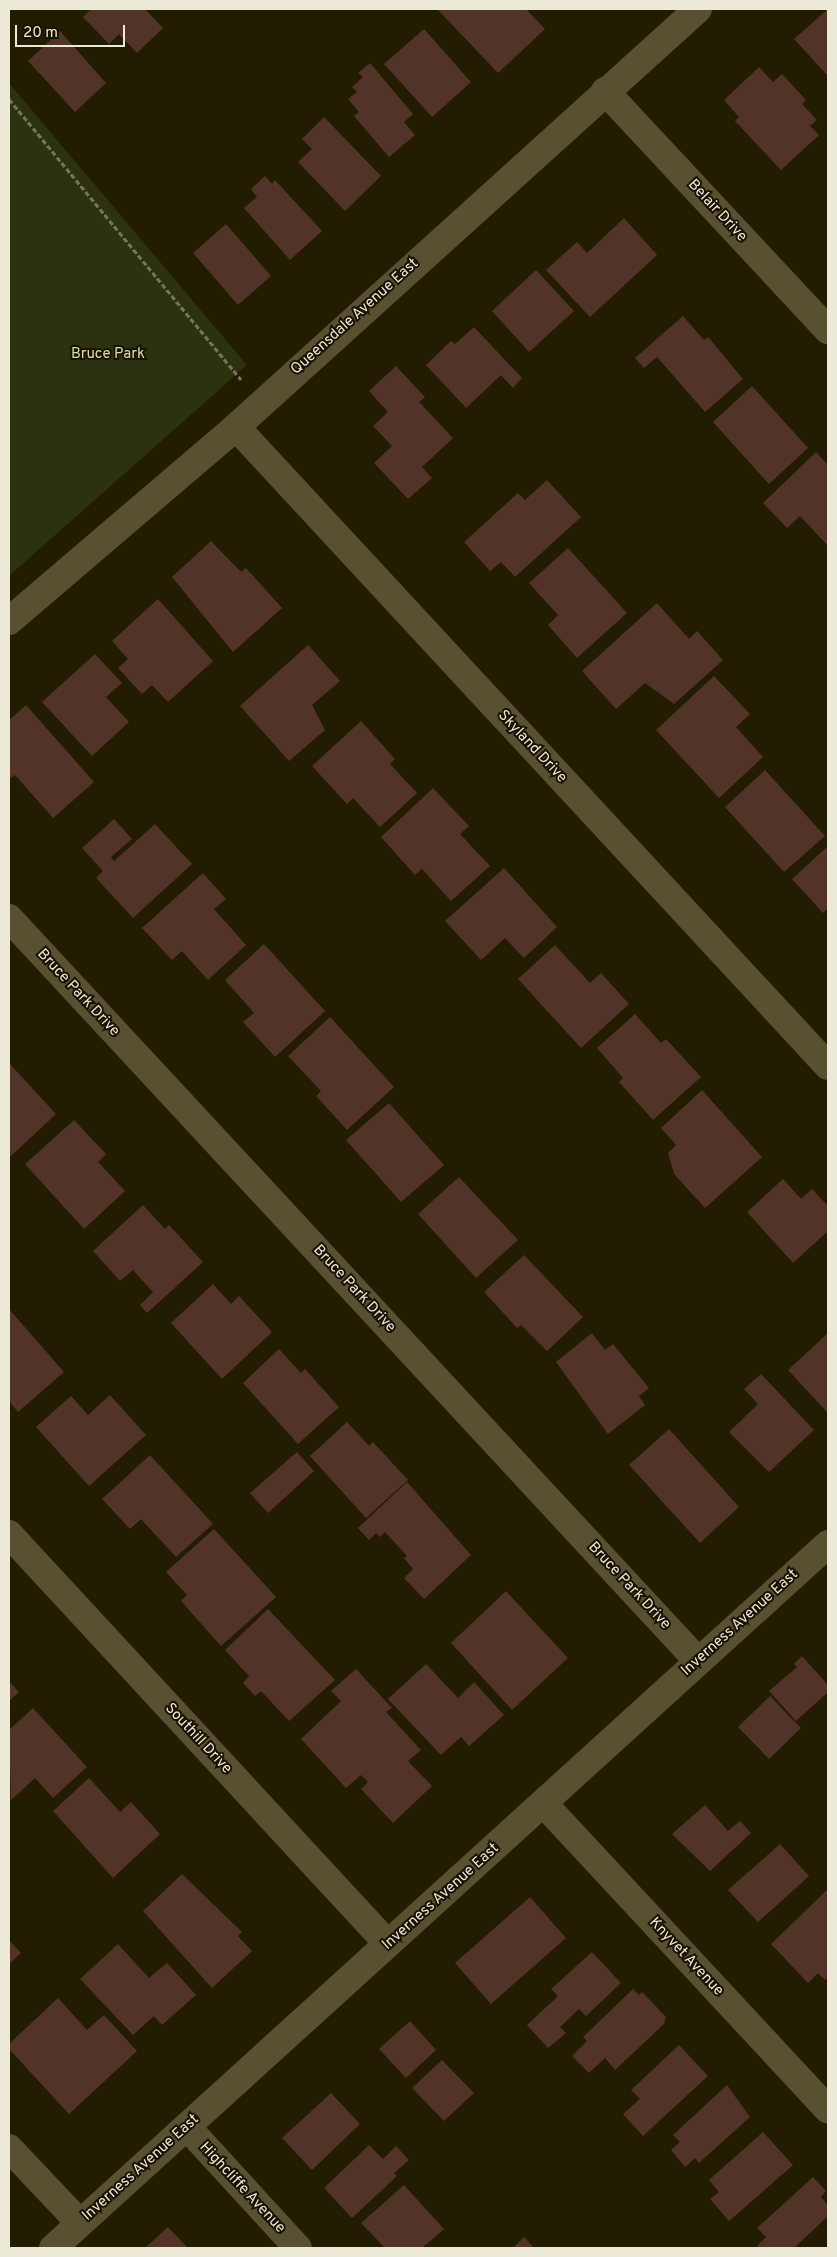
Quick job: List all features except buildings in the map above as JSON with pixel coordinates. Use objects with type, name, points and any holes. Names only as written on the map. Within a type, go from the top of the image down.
[{"type":"street","name":"Queensdale Avenue East","points":[[9,622],[236,427],[605,91],[698,9]]},
{"type":"street","name":"Belair Drive","points":[[605,91],[828,330]]},
{"type":"street","name":"Skyland Drive","points":[[236,427],[828,1066]]},
{"type":"street","name":"Bruce Park Drive","points":[[9,918],[698,1661]]},
{"type":"street","name":"Southill Drive","points":[[9,1534],[388,1944]]},
{"type":"street","name":"Inverness Avenue East","points":[[53,2248],[828,1544]]},
{"type":"street","name":"Knyvet Avenue","points":[[544,1804],[828,2110]]},
{"type":"street","name":"Highcliffe Avenue","points":[[187,2127],[298,2248]]},
{"type":"street","points":[[9,2148],[80,2223]]},
{"type":"path","points":[[9,99],[241,376],[236,427]]},
{"type":"green space","name":"Bruce Park","points":[[9,83],[247,365],[9,576]]}]
